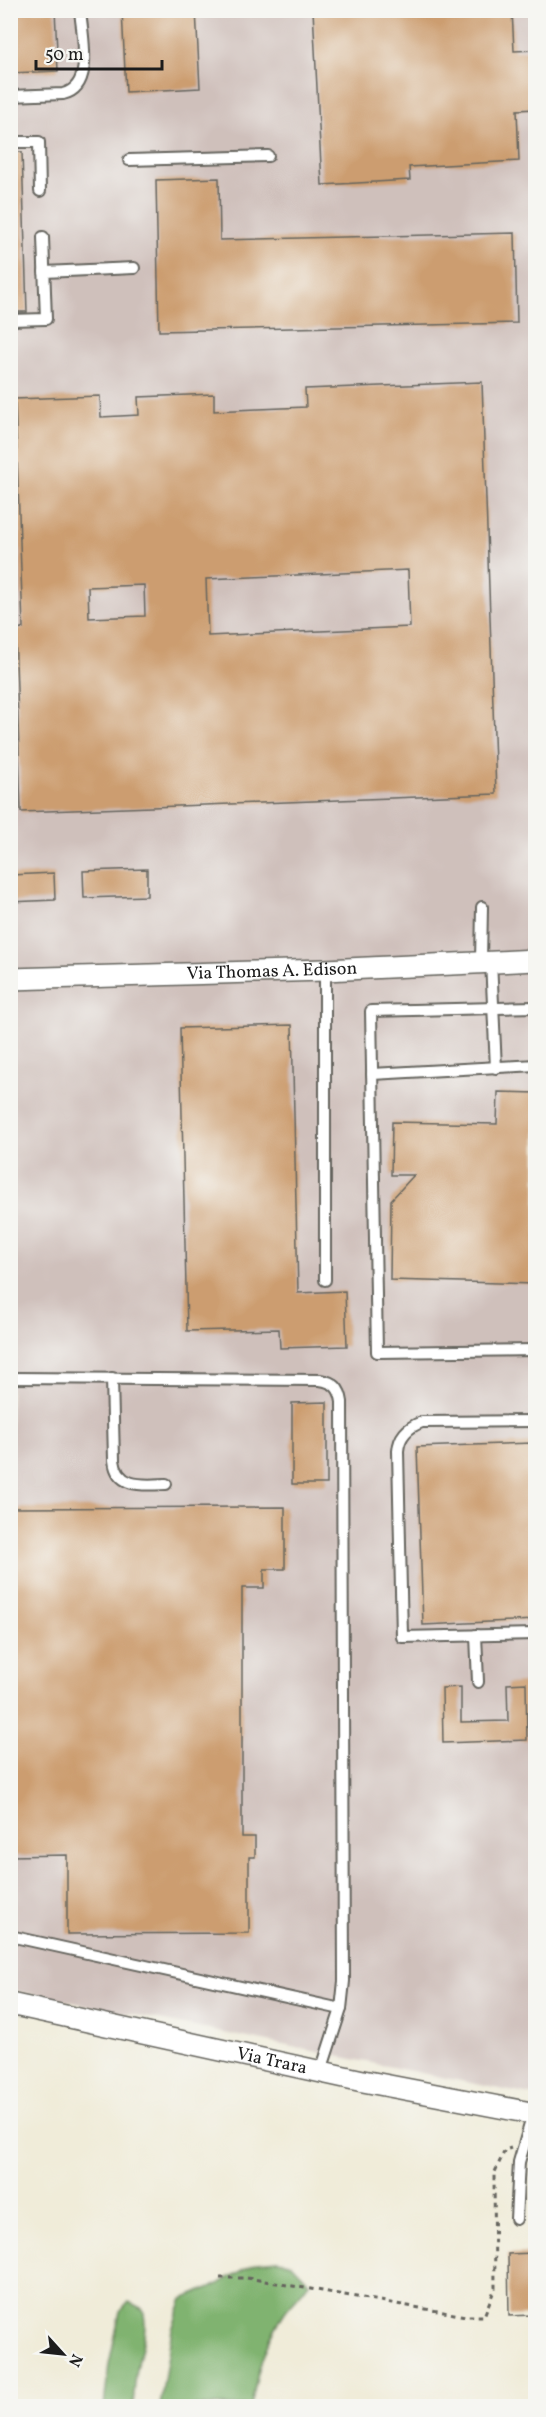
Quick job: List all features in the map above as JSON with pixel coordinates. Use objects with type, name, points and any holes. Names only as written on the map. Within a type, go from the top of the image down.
[{"type":"street","name":"Via Thomas A. Edison","points":[[10,979],[325,970],[536,960]]},
{"type":"street","name":"Via Trara","points":[[10,2004],[321,2072],[534,2114]]},
{"type":"lane","points":[[10,96],[63,94],[69,93],[78,86],[84,69],[80,10]]},
{"type":"lane","points":[[10,142],[39,142],[40,191]]},
{"type":"lane","points":[[129,160],[268,156]]},
{"type":"lane","points":[[10,320],[46,319],[43,237]]},
{"type":"lane","points":[[44,272],[134,268]]},
{"type":"lane","points":[[482,907],[486,961],[493,1008],[496,1068]]},
{"type":"lane","points":[[325,970],[325,1280]]},
{"type":"lane","points":[[536,1007],[371,1011],[377,1352],[536,1350]]},
{"type":"lane","points":[[372,1074],[536,1065]]},
{"type":"lane","points":[[10,1378],[320,1380],[333,1384],[339,1391],[342,1414],[344,1988],[341,2009],[321,2072]]},
{"type":"lane","points":[[112,1378],[114,1460],[117,1473],[121,1479],[134,1484],[166,1484]]},
{"type":"lane","points":[[536,1421],[422,1422],[408,1429],[399,1444],[402,1637],[536,1634]]},
{"type":"lane","points":[[476,1635],[478,1682]]},
{"type":"lane","points":[[10,1936],[341,2009]]},
{"type":"lane","points":[[516,2219],[519,2162],[534,2114]]},
{"type":"path","points":[[220,2278],[248,2278],[466,2316],[484,2316],[495,2288],[494,2174],[505,2150],[524,2143]]},
{"type":"shaded area","points":[[10,11],[535,11],[535,2096],[11,1990]]},
{"type":"green space","points":[[277,2260],[290,2262],[309,2282],[286,2311],[266,2348],[251,2406],[160,2406],[172,2329],[183,2299],[220,2283],[257,2262]]},
{"type":"green space","points":[[129,2302],[143,2309],[145,2323],[133,2406],[104,2406],[109,2364],[120,2312]]},
{"type":"building","points":[[10,10],[55,10],[58,71],[10,73]]},
{"type":"building","points":[[122,10],[196,10],[200,88],[126,92]]},
{"type":"building","points":[[313,10],[512,10],[514,51],[536,50],[536,109],[517,110],[519,161],[409,167],[410,180],[322,185]]},
{"type":"building","points":[[10,152],[22,152],[27,312],[10,312]]},
{"type":"building","points":[[219,178],[220,240],[515,233],[517,323],[159,331],[156,180]]},
{"type":"building","points":[[482,382],[496,794],[21,812],[15,629],[23,628],[15,399],[100,396],[101,417],[139,415],[138,397],[214,394],[214,411],[306,407],[305,389]],"holes":[[[408,570],[410,627],[208,636],[206,579]],[[144,585],[145,616],[89,618],[88,587]]]},
{"type":"building","points":[[147,869],[147,896],[84,898],[83,871]]},
{"type":"building","points":[[54,873],[55,900],[10,902],[10,875]]},
{"type":"building","points":[[292,1025],[298,1293],[345,1291],[347,1346],[280,1348],[279,1329],[187,1331],[180,1028]]},
{"type":"building","points":[[498,1092],[536,1093],[536,1284],[390,1280],[391,1200],[414,1175],[391,1175],[392,1122],[497,1124]]},
{"type":"building","points":[[327,1402],[327,1484],[292,1484],[292,1403]]},
{"type":"building","points":[[533,1443],[536,1620],[423,1625],[417,1447]]},
{"type":"building","points":[[285,1507],[285,1569],[264,1569],[264,1588],[242,1588],[242,1837],[255,1837],[255,1857],[249,1857],[249,1933],[67,1934],[67,1855],[10,1856],[10,1508]]},
{"type":"building","points":[[526,1683],[527,1740],[443,1743],[442,1688],[461,1687],[461,1722],[508,1721],[507,1684]]},
{"type":"building","points":[[535,2253],[536,2307],[531,2307],[532,2315],[509,2316],[508,2254]]}]
